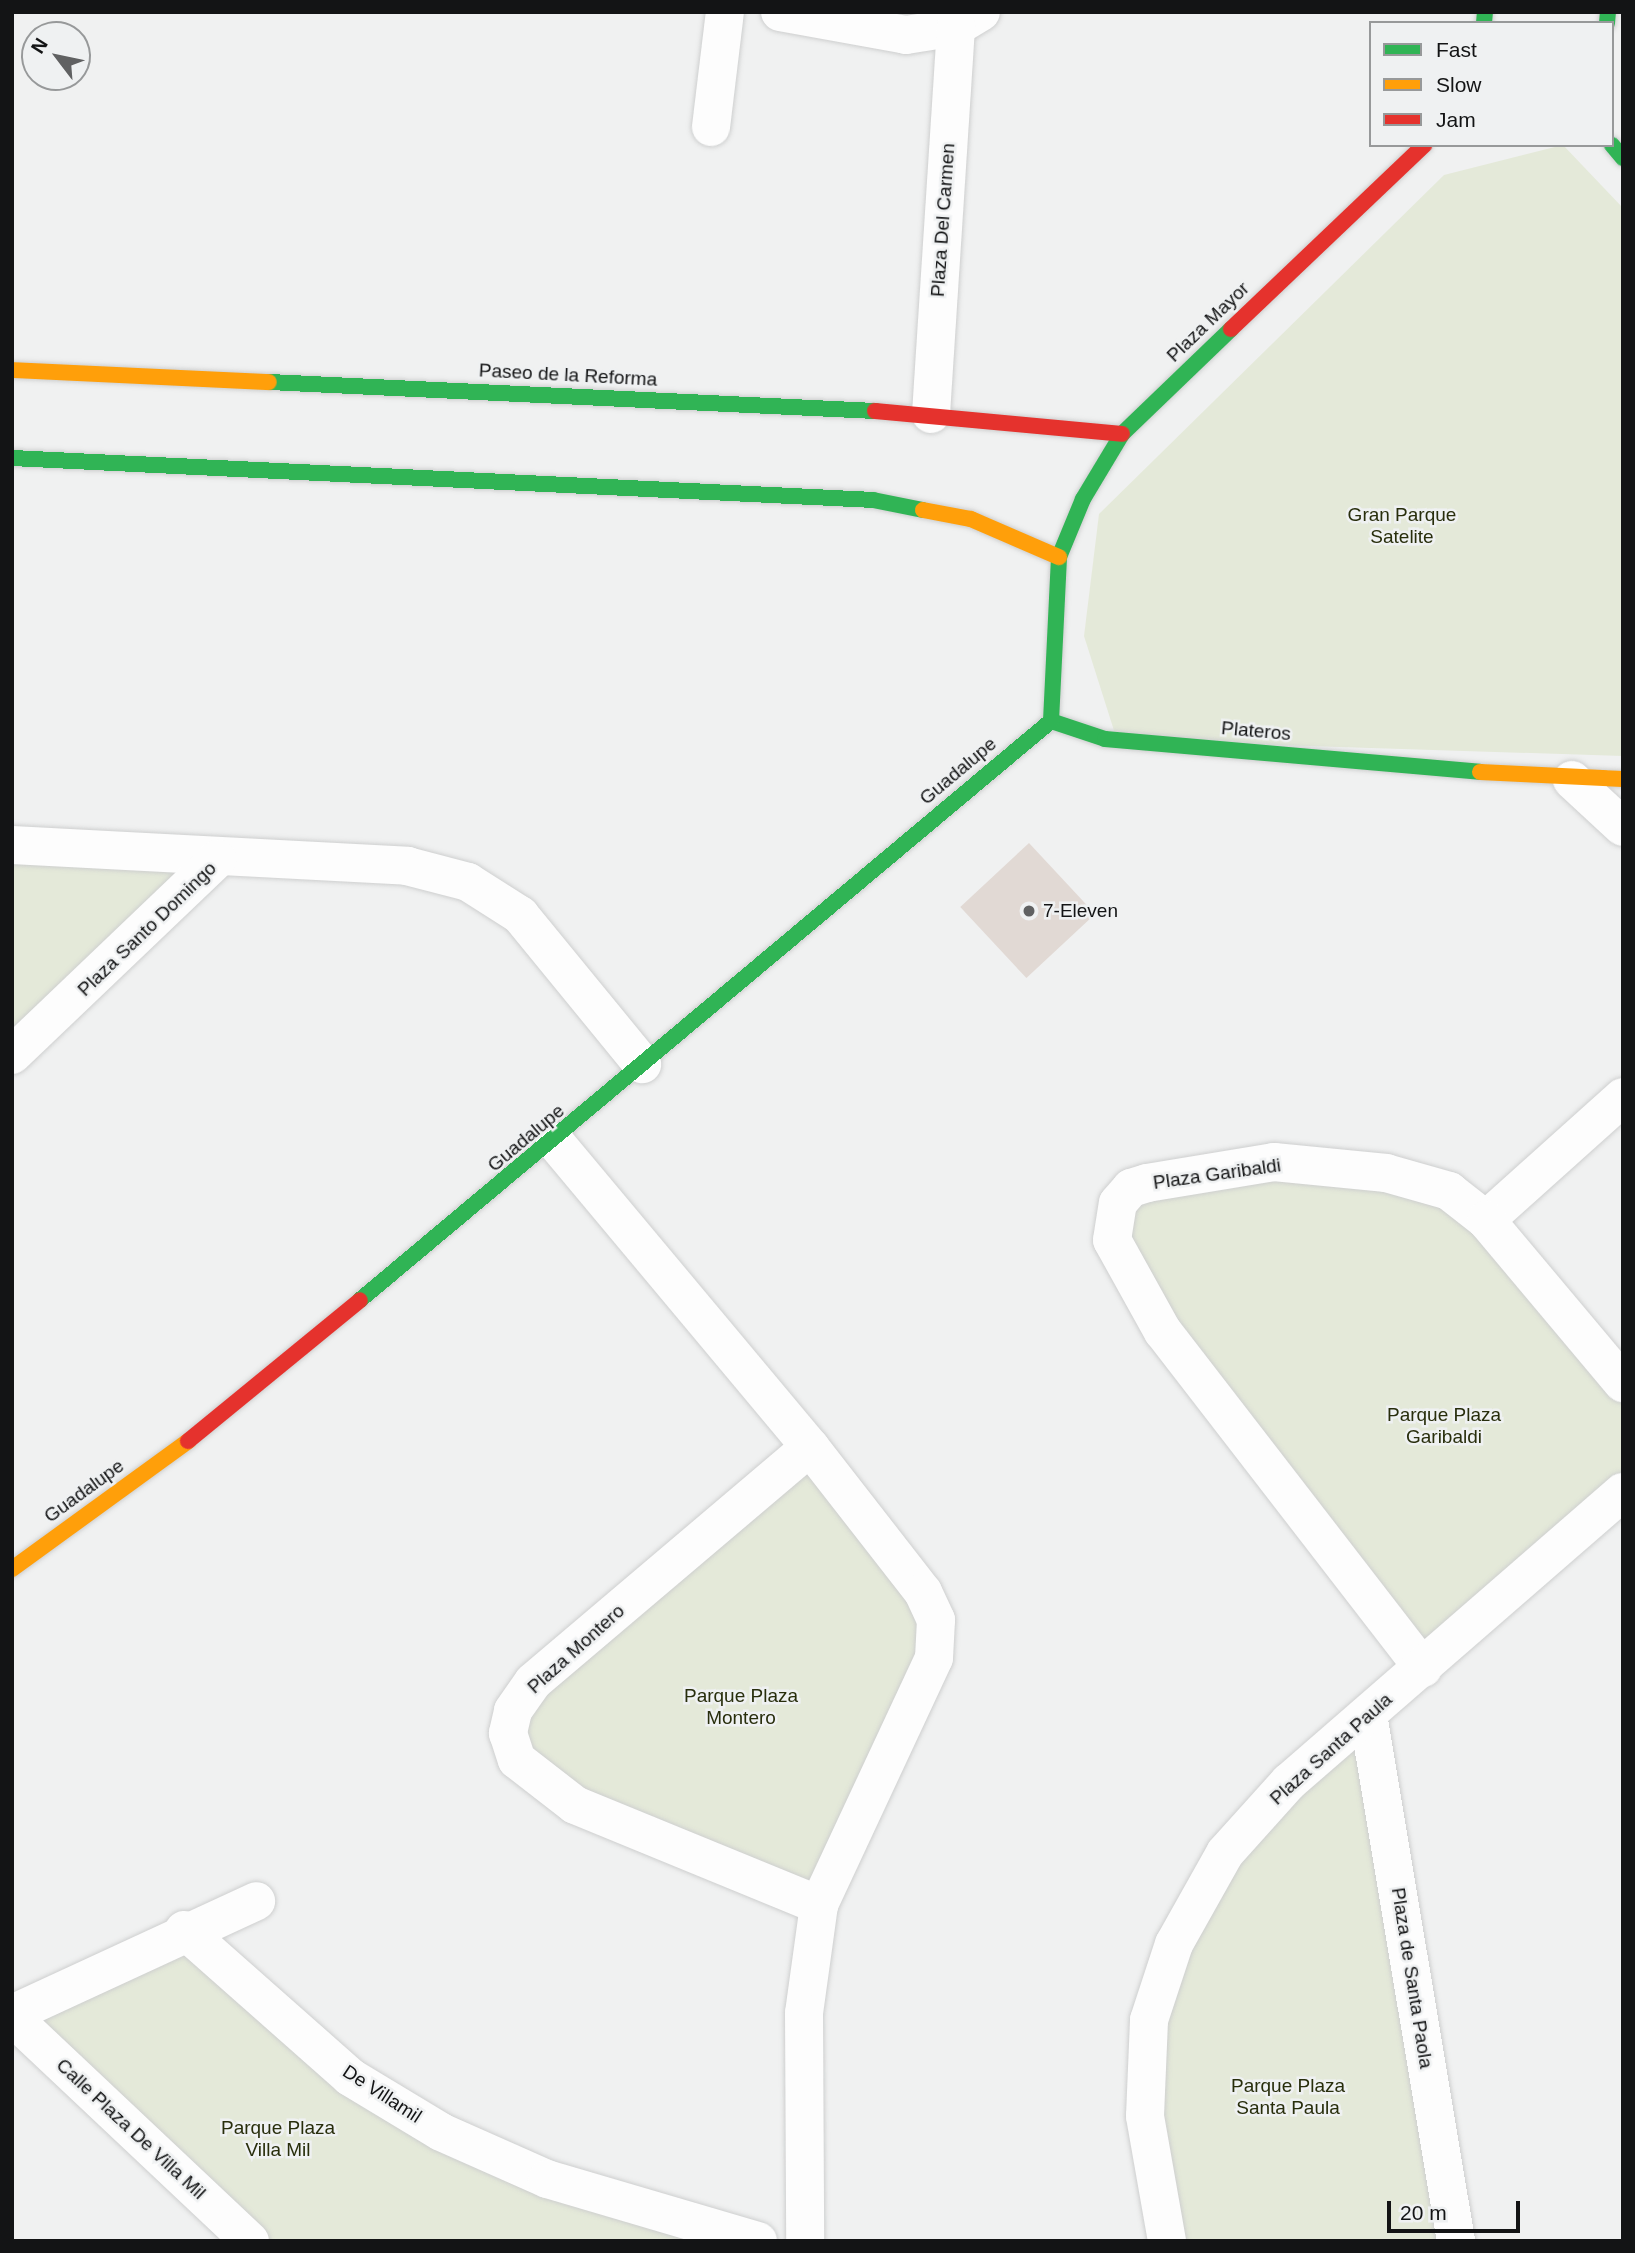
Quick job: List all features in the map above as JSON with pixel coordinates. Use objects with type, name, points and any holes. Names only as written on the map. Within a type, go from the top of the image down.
[{"type":"street","points":[[711,127],[725,12]]},
{"type":"street","name":"Plaza Del Carmen","points":[[780,12],[906,35],[969,20],[931,414]]},
{"type":"street","name":"Plaza Mayor","points":[[1059,557],[1083,499],[1122,433],[1422,147]]},
{"type":"street","name":"Paseo de la Reforma","points":[[12,370],[931,414],[1122,433]]},
{"type":"street","points":[[12,458],[873,499],[971,519],[1059,557],[1051,721]]},
{"type":"street","name":"Plateros","points":[[1051,721],[1105,739],[1572,780],[1623,779]]},
{"type":"street","name":"Guadalupe","points":[[12,1569],[163,1461],[555,1142],[642,1064],[1051,721]]},
{"type":"street","points":[[1572,780],[1623,827]]},
{"type":"street","points":[[12,845],[217,859]]},
{"type":"street","name":"Plaza Santo Domingo","points":[[12,1055],[217,859],[407,866],[468,883],[520,915],[642,1064]]},
{"type":"street","points":[[1486,1220],[1623,1097]]},
{"type":"street","points":[[555,1142],[810,1447],[923,1592],[937,1639],[819,1905],[804,2013],[805,2241]]},
{"type":"street","name":"Plaza Garibaldi","points":[[1423,1668],[1163,1332],[1127,1274],[1111,1219],[1131,1188],[1274,1162],[1398,1177],[1449,1191],[1486,1220],[1623,1383]]},
{"type":"street","name":"Plaza Montero","points":[[810,1447],[533,1682],[513,1710],[508,1732],[517,1760],[575,1805],[819,1905]]},
{"type":"street","name":"Plaza Santa Paula","points":[[1167,2241],[1145,2116],[1149,2020],[1174,1944],[1225,1853],[1289,1782],[1619,1506]]},
{"type":"street","name":"Plaza de Santa Paola","points":[[1368,1715],[1456,2241]]},
{"type":"street","points":[[12,2016],[184,1930],[256,1901]]},
{"type":"street","name":"De Villamil","points":[[184,1930],[350,2077],[441,2132],[547,2179],[758,2241]]},
{"type":"street","name":"Calle Plaza De Villa Mil","points":[[12,2016],[250,2241]]},
{"type":"green space","name":"Gran Parque Satelite","points":[[1555,147],[1565,147],[1623,208],[1623,756],[1117,740],[1084,636],[1099,514],[1444,175]]},
{"type":"green space","points":[[12,845],[217,859],[12,1055]]},
{"type":"green space","name":"Parque Plaza Garibaldi","points":[[1274,1162],[1449,1191],[1623,1383],[1623,1492],[1423,1668],[1163,1332],[1118,1203]]},
{"type":"green space","name":"Parque Plaza Montero","points":[[810,1447],[936,1620],[819,1905],[517,1760],[513,1711]]},
{"type":"green space","name":"Parque Plaza Santa Paula","points":[[1368,1715],[1456,2241],[1167,2241],[1149,2020],[1225,1853]]},
{"type":"green space","name":"Parque Plaza Villa Mil","points":[[184,1930],[441,2132],[758,2241],[250,2241],[12,2017]]},
{"type":"building","name":"7-Eleven","points":[[1029,843],[1095,914],[1026,978],[960,907]]},
{"type":"traffic: fast","points":[[1484,21],[1485,12]]},
{"type":"traffic: fast","points":[[1607,21],[1608,12]]},
{"type":"traffic: fast","points":[[1614,147],[1623,158]]},
{"type":"traffic: fast","points":[[1051,721],[1059,557],[1083,499],[1122,434],[1231,329]]},
{"type":"traffic: fast","points":[[269,382],[875,411]]},
{"type":"traffic: fast","points":[[12,458],[873,500],[923,510]]},
{"type":"traffic: fast","points":[[1051,721],[1105,739],[1480,772]]},
{"type":"traffic: fast","points":[[360,1300],[1051,721]]},
{"type":"traffic: slow","points":[[12,370],[269,382]]},
{"type":"traffic: slow","points":[[923,510],[971,519],[1059,557]]},
{"type":"traffic: slow","points":[[1480,772],[1623,779]]},
{"type":"traffic: slow","points":[[12,1569],[188,1441]]},
{"type":"traffic: jam","points":[[1231,329],[1422,147]]},
{"type":"traffic: jam","points":[[875,411],[1122,434]]},
{"type":"traffic: jam","points":[[188,1441],[360,1300]]},
{"type":"place","name":"7-Eleven","points":[[1029,911]]}]
